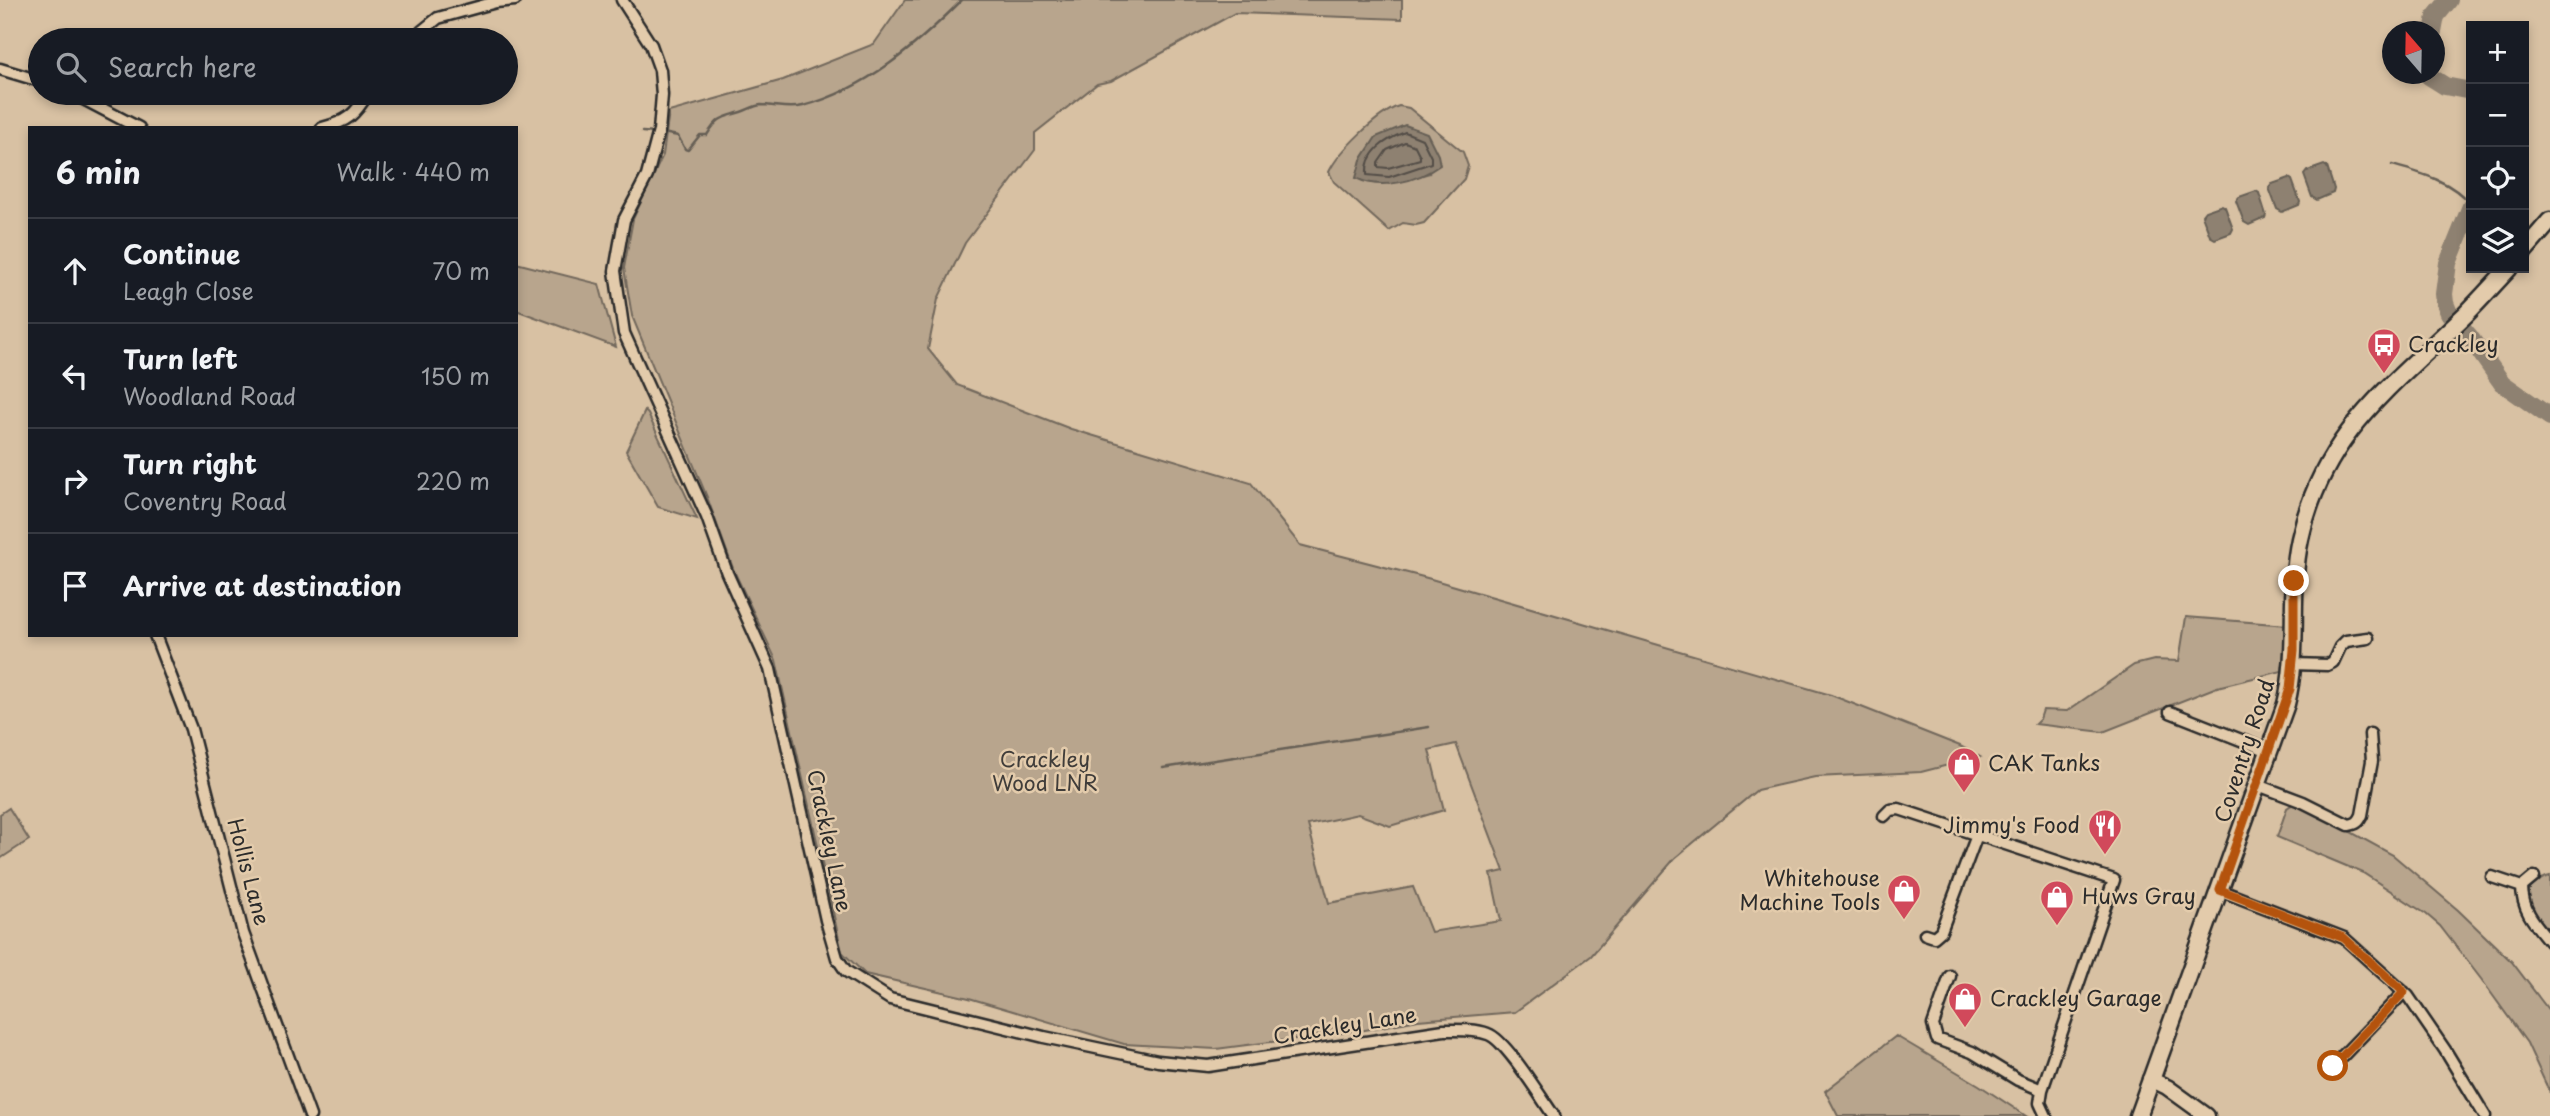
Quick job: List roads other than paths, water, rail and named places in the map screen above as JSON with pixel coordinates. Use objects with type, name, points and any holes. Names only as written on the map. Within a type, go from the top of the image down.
[{"type":"main road","points":[[2529,245],[2550,221]]},
{"type":"main road","name":"Coventry Road","points":[[2138,1116],[2286,704],[2293,664],[2293,591],[2297,553],[2304,522],[2321,478],[2336,449],[2362,414],[2504,273]]},
{"type":"street","points":[[426,28],[438,18],[496,2],[515,0]]},
{"type":"street","name":"Crackley Lane","points":[[622,0],[651,45],[660,70],[662,95],[659,131],[647,177],[624,220],[615,271],[624,333],[707,517],[727,573],[770,668],[826,920],[837,958],[846,971],[890,999],[1157,1062],[1208,1066],[1444,1030],[1491,1034],[1503,1045],[1553,1116]]},
{"type":"street","points":[[0,69],[28,77]]},
{"type":"street","points":[[95,105],[135,126]]},
{"type":"street","points":[[330,126],[339,124],[356,112],[360,105]]},
{"type":"street","name":"Hollis Lane","points":[[156,637],[191,729],[243,933],[310,1116]]},
{"type":"street","points":[[2293,664],[2327,665],[2333,662],[2346,641],[2368,638]]},
{"type":"street","points":[[2170,712],[2269,751]]},
{"type":"street","points":[[2258,785],[2303,802],[2348,825],[2355,824],[2362,815],[2372,761],[2370,734]]},
{"type":"street","points":[[1884,816],[1890,810],[1899,809],[2115,880],[2042,1090],[2040,1103],[2046,1116]]},
{"type":"street","points":[[1925,934],[1934,937],[1941,931],[1977,835]]},
{"type":"street","points":[[2492,877],[2522,887]]},
{"type":"street","points":[[2522,887],[2534,877]]},
{"type":"street","points":[[2522,887],[2524,905],[2529,916],[2550,942]]},
{"type":"street","points":[[2220,890],[2344,938],[2404,992],[2438,1038],[2485,1116]]},
{"type":"street","points":[[1950,976],[1933,1025],[1937,1039],[1972,1052],[2018,1080],[2042,1090]]},
{"type":"street","points":[[2333,1066],[2404,992]]},
{"type":"street","points":[[2150,1079],[2167,1087],[2207,1116]]},
{"type":"water","points":[[1405,125],[1427,133],[1440,165],[1421,176],[1388,184],[1356,178],[1361,160],[1376,137]]},
{"type":"water","points":[[2324,165],[2334,189],[2333,193],[2317,200],[2312,197],[2304,175],[2307,171]]},
{"type":"water","points":[[2289,178],[2300,202],[2299,205],[2282,212],[2277,209],[2269,188],[2272,184]]},
{"type":"water","points":[[2256,191],[2266,215],[2249,225],[2244,222],[2236,201],[2239,197]]},
{"type":"water","points":[[2222,205],[2233,229],[2231,233],[2215,239],[2210,236],[2202,215],[2205,211]]},
{"type":"waterway","points":[[663,133],[678,136],[688,150],[700,135],[707,135],[715,124],[725,117],[761,105],[803,106],[849,89],[909,49],[962,0]]},
{"type":"waterway","points":[[2435,21],[2449,0]]},
{"type":"waterway","points":[[2442,84],[2466,90]]},
{"type":"waterway","points":[[642,132],[656,133]]},
{"type":"waterway","points":[[2392,165],[2445,184],[2466,200]]},
{"type":"waterway","points":[[2469,210],[2448,263],[2445,303],[2449,313],[2502,383],[2550,417]]},
{"type":"waterway","points":[[1163,768],[1429,727]]},
{"type":"place","name":"Crackley","points":[[2384,375]]},
{"type":"place","name":"CAK Tanks","points":[[1964,794]]},
{"type":"place","name":"Jimmy's Food","points":[[2105,856]]},
{"type":"place","name":"Whitehouse Machine Tools","points":[[1904,921]]},
{"type":"place","name":"Huws Gray","points":[[2057,927]]},
{"type":"place","name":"Crackley Garage","points":[[1965,1029]]},
{"type":"park label","name":"Crackley Wood LNR","points":[[1045,772]]}]
